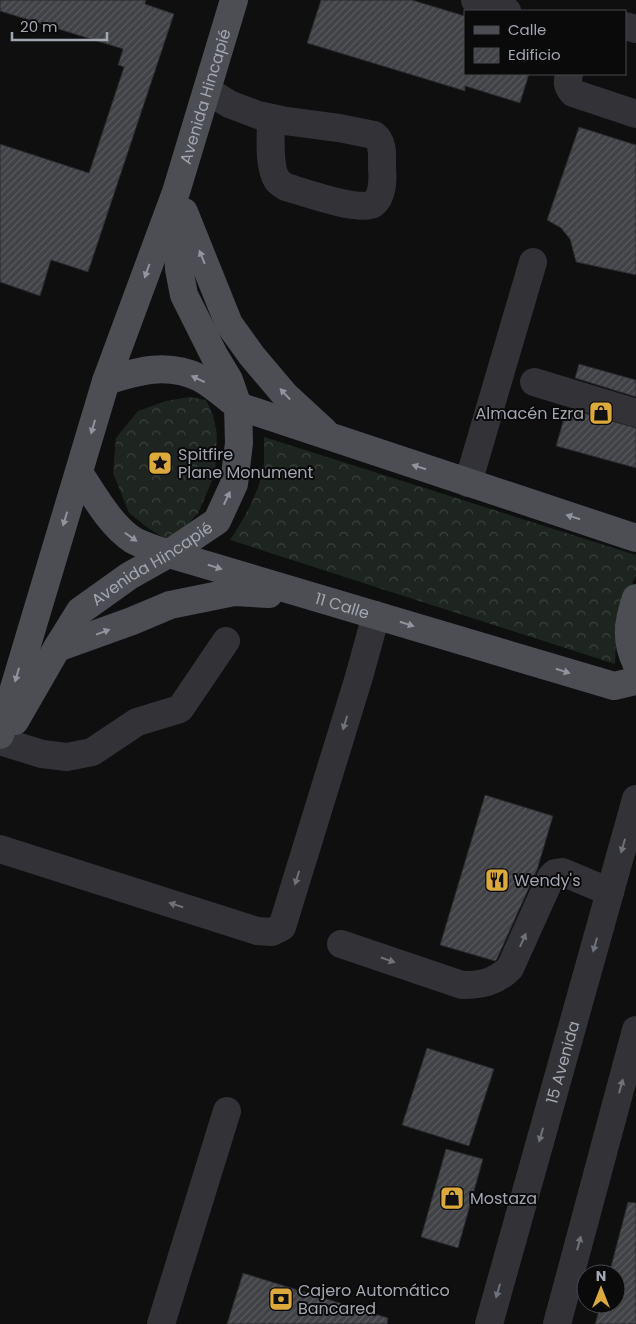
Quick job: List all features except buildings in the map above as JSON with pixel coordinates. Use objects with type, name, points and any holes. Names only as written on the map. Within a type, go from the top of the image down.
[{"type":"main road","name":"Avenida Hincapié","points":[[1,741],[36,610],[106,381],[176,192],[234,0]]},
{"type":"main road","name":"Avenida Hincapié","points":[[1,741],[80,611],[129,576],[168,554],[217,521],[234,484],[239,443],[238,406],[229,380],[214,355],[184,295],[179,269],[176,192]]},
{"type":"main road","points":[[176,192],[229,324],[252,356],[285,395],[311,421],[334,439]]},
{"type":"main road","points":[[106,381],[139,371],[158,368],[179,371],[201,378],[238,406],[636,538]]},
{"type":"main road","name":"11 Calle","points":[[79,473],[121,530],[134,540],[168,554],[614,686],[636,681]]},
{"type":"main road","points":[[599,526],[636,522]]},
{"type":"main road","points":[[57,648],[170,605],[234,592],[310,596]]},
{"type":"main road","points":[[636,598],[629,622],[631,652],[636,664]]},
{"type":"street","points":[[475,0],[504,10]]},
{"type":"street","points":[[570,75],[567,83],[573,93],[636,114]]},
{"type":"street","points":[[207,90],[229,104],[271,118]]},
{"type":"street","points":[[468,483],[533,262]]},
{"type":"street","points":[[534,382],[636,413]]},
{"type":"street","points":[[0,848],[256,931],[272,932],[282,927],[376,615]]},
{"type":"street","points":[[1,741],[42,754],[67,757],[92,752],[137,722],[180,709],[226,641]]},
{"type":"street","name":"15 Avenida","points":[[489,1324],[636,799]]},
{"type":"street","points":[[342,944],[462,985],[479,985],[502,976],[510,968],[551,877],[555,873],[562,872],[610,892]]},
{"type":"street","points":[[557,1324],[636,1030]]},
{"type":"street","points":[[161,1324],[227,1111]]},
{"type":"green space","points":[[189,397],[206,400],[213,415],[217,434],[215,474],[198,513],[183,530],[167,540],[129,513],[113,473],[116,438],[138,411],[166,401]]},
{"type":"green space","points":[[264,437],[636,555],[636,576],[620,608],[615,664],[230,540],[247,512],[260,481],[264,461]]},
{"type":"place","name":"Almacén Ezra","points":[[601,413]]},
{"type":"place","name":"Spitfire Plane Monument","points":[[160,463]]},
{"type":"place","name":"Wendy's","points":[[497,880]]},
{"type":"place","name":"Mostaza","points":[[452,1198]]},
{"type":"place","name":"Cajero Automático Bancared","points":[[281,1299]]}]
